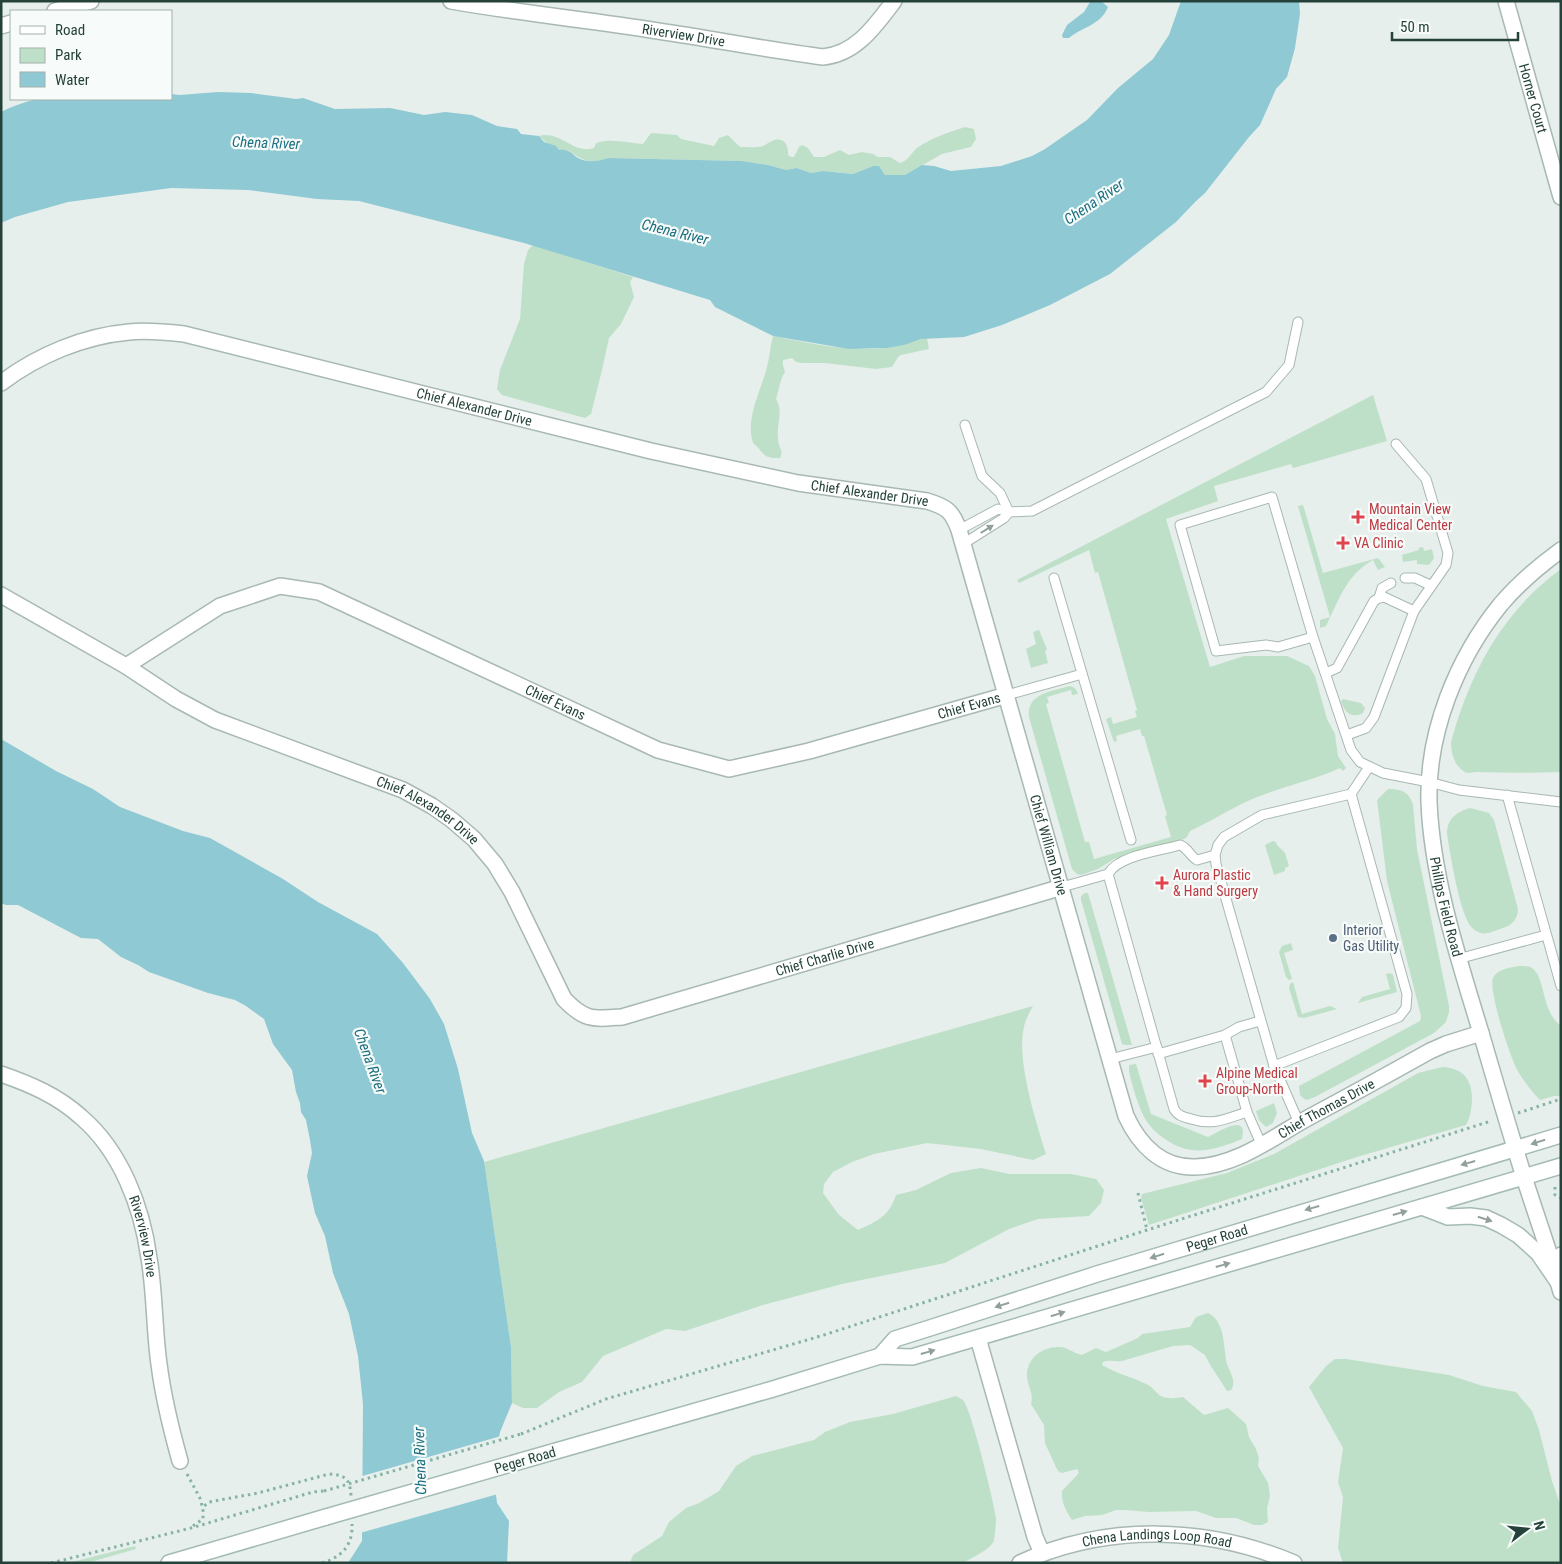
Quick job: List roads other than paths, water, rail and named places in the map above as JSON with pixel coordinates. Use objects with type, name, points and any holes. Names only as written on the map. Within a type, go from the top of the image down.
[{"type":"street","points":[[59,10],[91,1]]},
{"type":"street","name":"Riverview Drive","points":[[451,1],[659,31],[823,58],[834,56],[855,46],[894,1]]},
{"type":"street","name":"Horner Court","points":[[1506,1],[1561,197]]},
{"type":"street","name":"Chief Alexander Drive","points":[[1,383],[16,371],[43,357],[78,343],[130,332],[158,331],[184,334],[651,451],[798,483],[928,501],[939,504],[953,515]]},
{"type":"street","name":"Chief William Drive","points":[[953,515],[1007,695],[1126,1116],[1139,1140],[1168,1162]]},
{"type":"street","name":"Phillips Field Road","points":[[1559,1287],[1458,960],[1435,854],[1431,826],[1430,782],[1434,746],[1446,703],[1452,686],[1474,644],[1493,615],[1516,588],[1561,550]]},
{"type":"street","name":"Chief Evans","points":[[126,666],[220,606],[280,586],[319,592],[658,750],[729,769],[809,751],[1007,695]]},
{"type":"street","name":"Chief Alexander Drive","points":[[1,595],[126,666],[176,699],[214,720],[403,790],[452,820],[474,839],[495,864],[512,892],[564,999],[576,1012],[587,1017]]},
{"type":"street","name":"Chief Charlie Drive","points":[[587,1017],[622,1017],[1062,887]]},
{"type":"street","name":"Chief Thomas Drive","points":[[1168,1162],[1193,1168],[1207,1166],[1262,1146],[1299,1123],[1430,1051],[1481,1033]]},
{"type":"street","name":"Riverview Drive","points":[[1,1074],[41,1090],[81,1116],[108,1146],[128,1181],[148,1248],[159,1364],[180,1460]]},
{"type":"street","name":"Peger Road","points":[[880,1356],[895,1339],[1116,1268],[1561,1135]]},
{"type":"street","name":"Peger Road","points":[[169,1563],[880,1356],[912,1357],[1561,1166]]},
{"type":"street","points":[[1422,1206],[1448,1217],[1470,1216],[1486,1218],[1518,1235],[1538,1253],[1559,1287]]},
{"type":"street","points":[[1559,1287],[1561,1255]]},
{"type":"street","points":[[978,1338],[1035,1537],[1044,1558]]},
{"type":"street","name":"Chena Landings Loop Road","points":[[1020,1563],[1044,1558],[1098,1538],[1161,1533],[1208,1537],[1244,1545],[1272,1553],[1294,1563]]},
{"type":"lane","points":[[961,537],[998,509],[1009,512],[1032,511],[1266,392],[1289,365],[1298,322]]},
{"type":"lane","points":[[965,425],[982,476],[1000,493],[1009,512]]},
{"type":"lane","points":[[1347,735],[1366,728],[1374,717],[1414,611],[1446,564],[1448,552],[1426,479],[1396,444]]},
{"type":"lane","points":[[1314,637],[1278,647],[1266,645],[1216,651],[1180,525],[1272,497],[1314,637],[1351,750],[1360,762],[1383,774],[1430,782],[1459,790],[1561,802]]},
{"type":"lane","points":[[961,537],[1004,518],[1009,512]]},
{"type":"lane","points":[[1054,578],[1131,840]]},
{"type":"lane","points":[[1406,578],[1415,578],[1430,585]]},
{"type":"lane","points":[[1379,598],[1382,588],[1391,583]]},
{"type":"lane","points":[[1326,673],[1337,668],[1374,602],[1379,598],[1384,597],[1414,611]]},
{"type":"lane","points":[[1007,695],[1082,674]]},
{"type":"lane","points":[[1299,1123],[1274,1066],[1215,855],[1218,845],[1224,837],[1262,814],[1351,794],[1368,767]]},
{"type":"lane","points":[[1274,1066],[1399,1017],[1406,1008],[1407,994],[1351,794]]},
{"type":"lane","points":[[1508,795],[1561,986]]},
{"type":"lane","points":[[1062,887],[1108,874],[1120,862],[1180,846],[1185,847],[1197,860],[1215,855]]},
{"type":"lane","points":[[1108,874],[1174,1109],[1178,1115],[1204,1123],[1211,1123],[1247,1112]]},
{"type":"lane","points":[[1458,960],[1546,935]]},
{"type":"lane","points":[[1110,1059],[1225,1036],[1239,1027],[1260,1021]]},
{"type":"lane","points":[[1225,1036],[1247,1112],[1262,1146]]},
{"type":"water","points":[[1101,1],[1108,7],[1101,18],[1069,38],[1063,38],[1062,35],[1067,25],[1084,12],[1090,2]]},
{"type":"water","name":"Chena River","points":[[1181,1],[1299,1],[1300,14],[1295,48],[1287,77],[1276,89],[1260,125],[1205,193],[1176,222],[1110,274],[1050,305],[1002,325],[964,337],[921,339],[887,348],[849,349],[773,336],[715,307],[710,300],[524,243],[359,201],[317,199],[248,190],[171,188],[68,202],[15,217],[1,223],[1,112],[33,100],[172,100],[172,94],[251,93],[296,99],[303,98],[335,109],[390,108],[424,115],[445,112],[472,115],[497,126],[517,129],[521,134],[539,136],[544,142],[556,146],[559,150],[566,150],[580,159],[591,161],[608,158],[742,161],[786,170],[797,168],[811,173],[823,171],[853,174],[873,166],[879,166],[885,175],[905,175],[922,165],[951,171],[1001,166],[1032,156],[1087,120],[1118,88],[1153,59],[1169,35]]},
{"type":"water","name":"Chena River","points":[[1,739],[56,771],[93,789],[120,807],[183,831],[210,838],[283,879],[318,902],[377,934],[403,963],[430,999],[444,1024],[458,1069],[472,1133],[484,1161],[511,1347],[512,1403],[500,1432],[493,1471],[497,1503],[509,1521],[507,1563],[348,1563],[362,1541],[363,1404],[358,1356],[349,1314],[333,1273],[325,1236],[315,1213],[307,1176],[312,1153],[310,1140],[306,1120],[301,1112],[292,1070],[273,1044],[264,1019],[246,1006],[235,1000],[208,993],[149,972],[121,957],[98,939],[81,938],[18,905],[1,903]]},
{"type":"place","name":"Mountain View Medical Center","points":[[1358,517]]},
{"type":"place","name":"VA Clinic","points":[[1343,543]]},
{"type":"place","name":"Aurora Plastic & Hand Surgery","points":[[1162,883]]},
{"type":"place","name":"Interior Gas Utility","points":[[1333,938]]},
{"type":"place","name":"Alpine Medical Group-North","points":[[1205,1081]]}]
